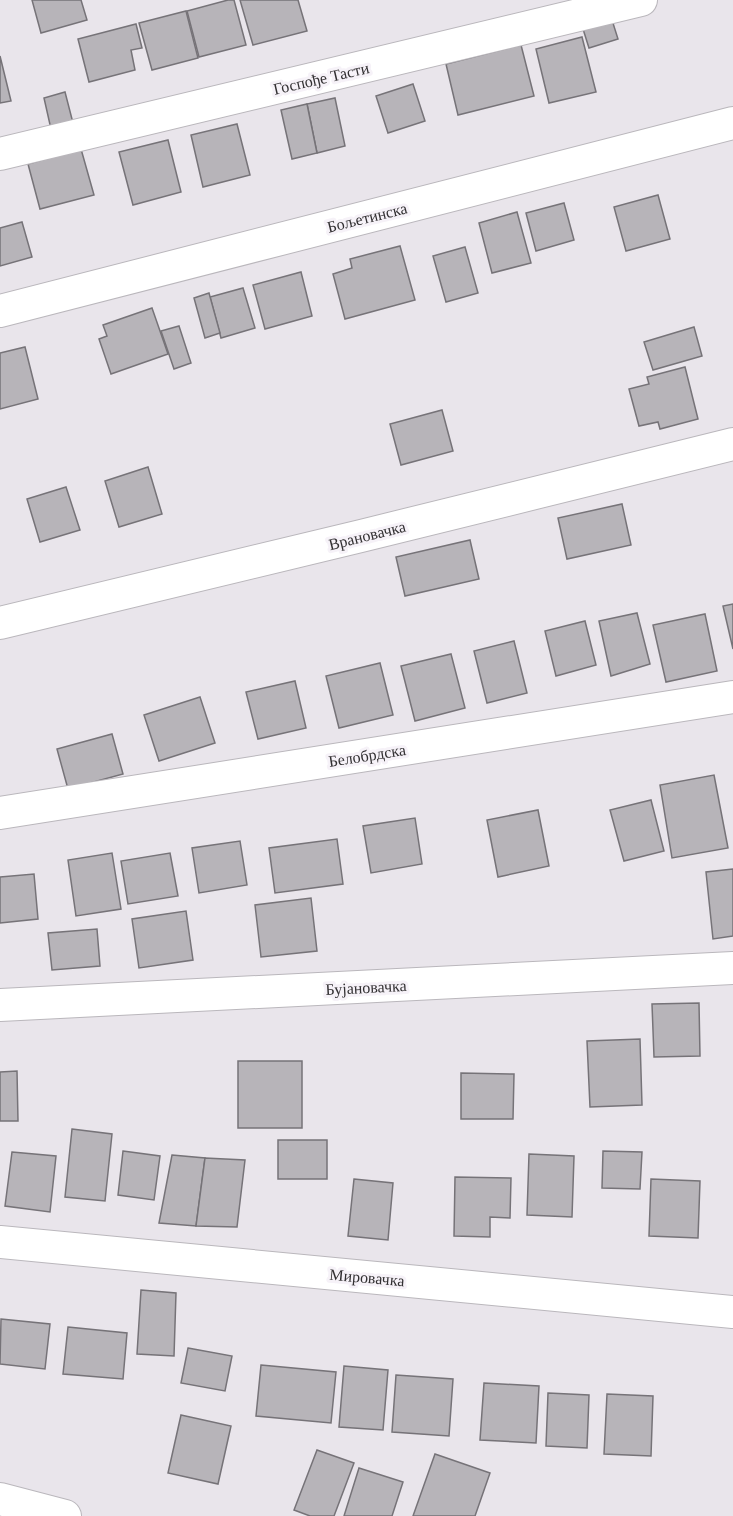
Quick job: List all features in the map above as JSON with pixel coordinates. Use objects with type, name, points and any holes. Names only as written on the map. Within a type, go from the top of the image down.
[{"type":"street","name":"Госпође Тасти","points":[[0,154],[641,0]]},
{"type":"street","name":"Бољетинска","points":[[0,311],[733,123]]},
{"type":"street","name":"Врановачка","points":[[0,623],[733,444]]},
{"type":"street","name":"Белобрдска","points":[[0,813],[733,697]]},
{"type":"street","name":"Бујановачка","points":[[0,1005],[733,968]]},
{"type":"street","name":"Мировачка","points":[[0,1242],[733,1312]]},
{"type":"street","points":[[0,1499],[65,1516]]},
{"type":"building","points":[[32,0],[81,0],[87,20],[41,33]]},
{"type":"building","points":[[234,0],[246,45],[199,57],[187,11]]},
{"type":"building","points":[[240,0],[298,0],[307,31],[253,45]]},
{"type":"building","points":[[186,11],[198,58],[152,70],[139,23]]},
{"type":"building","points":[[612,20],[618,39],[589,48],[583,29]]},
{"type":"building","points":[[136,24],[142,48],[131,50],[135,70],[89,82],[78,39]]},
{"type":"building","points":[[582,37],[596,92],[549,103],[536,49]]},
{"type":"building","points":[[521,45],[534,96],[458,115],[446,64]]},
{"type":"building","points":[[0,56],[11,101],[0,103]]},
{"type":"building","points":[[413,84],[425,121],[388,133],[376,96]]},
{"type":"building","points":[[65,92],[73,123],[51,129],[44,98]]},
{"type":"building","points":[[335,98],[345,146],[317,153],[307,104]]},
{"type":"building","points":[[307,104],[317,153],[292,159],[281,110]]},
{"type":"building","points":[[237,124],[250,175],[203,187],[191,135]]},
{"type":"building","points":[[168,140],[181,192],[133,205],[119,152]]},
{"type":"building","points":[[81,149],[94,195],[40,209],[28,164]]},
{"type":"building","points":[[658,195],[670,239],[626,251],[614,207]]},
{"type":"building","points":[[564,203],[574,240],[536,251],[526,213]]},
{"type":"building","points":[[517,212],[531,263],[492,273],[479,223]]},
{"type":"building","points":[[22,222],[32,257],[0,266],[0,228]]},
{"type":"building","points":[[400,246],[415,300],[345,319],[333,274],[352,268],[350,259]]},
{"type":"building","points":[[465,247],[478,293],[446,302],[433,256]]},
{"type":"building","points":[[301,272],[312,316],[265,329],[253,285]]},
{"type":"building","points":[[243,288],[255,328],[221,338],[210,297]]},
{"type":"building","points":[[209,293],[220,333],[205,338],[194,298]]},
{"type":"building","points":[[152,308],[168,354],[111,374],[99,339],[107,336],[103,325]]},
{"type":"building","points":[[179,326],[191,363],[174,369],[161,331]]},
{"type":"building","points":[[694,327],[702,356],[653,370],[644,342]]},
{"type":"building","points":[[25,347],[38,399],[0,409],[0,353]]},
{"type":"building","points":[[685,367],[698,419],[660,429],[658,422],[639,426],[629,389],[649,384],[647,377]]},
{"type":"building","points":[[442,410],[453,451],[401,465],[390,424]]},
{"type":"building","points":[[148,467],[162,514],[119,527],[105,481]]},
{"type":"building","points":[[66,487],[80,530],[40,542],[27,499]]},
{"type":"building","points":[[622,504],[631,545],[567,559],[558,518]]},
{"type":"building","points":[[470,540],[479,579],[405,596],[396,557]]},
{"type":"building","points":[[733,604],[733,649],[723,606]]},
{"type":"building","points":[[637,613],[650,664],[611,676],[599,621]]},
{"type":"building","points":[[705,614],[717,671],[666,682],[653,625]]},
{"type":"building","points":[[585,621],[596,665],[556,676],[545,631]]},
{"type":"building","points":[[514,641],[527,693],[487,703],[474,651]]},
{"type":"building","points":[[451,654],[465,708],[415,721],[401,666]]},
{"type":"building","points":[[380,663],[393,715],[339,728],[326,676]]},
{"type":"building","points":[[295,681],[306,728],[258,739],[246,692]]},
{"type":"building","points":[[200,697],[215,743],[159,761],[144,715]]},
{"type":"building","points":[[112,734],[123,774],[68,789],[57,749]]},
{"type":"building","points":[[714,775],[728,848],[672,858],[660,785]]},
{"type":"building","points":[[651,800],[664,851],[624,861],[610,810]]},
{"type":"building","points":[[538,810],[549,866],[498,877],[487,820]]},
{"type":"building","points":[[415,818],[422,864],[371,873],[363,826]]},
{"type":"building","points":[[337,839],[343,884],[275,893],[269,848]]},
{"type":"building","points":[[240,841],[247,885],[199,893],[192,848]]},
{"type":"building","points":[[112,853],[121,909],[76,916],[68,860]]},
{"type":"building","points":[[170,853],[178,896],[128,904],[121,861]]},
{"type":"building","points":[[733,869],[733,936],[713,939],[706,872]]},
{"type":"building","points":[[34,874],[38,919],[0,923],[0,877]]},
{"type":"building","points":[[311,898],[317,951],[261,957],[255,905]]},
{"type":"building","points":[[186,911],[193,960],[139,968],[132,919]]},
{"type":"building","points":[[97,929],[100,966],[52,970],[48,933]]},
{"type":"building","points":[[699,1003],[700,1056],[654,1057],[652,1004]]},
{"type":"building","points":[[640,1039],[642,1105],[590,1107],[587,1041]]},
{"type":"building","points":[[238,1061],[302,1061],[302,1128],[238,1128]]},
{"type":"building","points":[[17,1071],[18,1121],[0,1121],[0,1072]]},
{"type":"building","points":[[461,1073],[514,1074],[513,1119],[461,1119]]},
{"type":"building","points":[[72,1129],[112,1134],[105,1201],[65,1197]]},
{"type":"building","points":[[278,1140],[327,1140],[327,1179],[278,1179]]},
{"type":"building","points":[[123,1151],[160,1156],[154,1200],[118,1195]]},
{"type":"building","points":[[603,1151],[642,1152],[640,1189],[602,1188]]},
{"type":"building","points":[[12,1152],[56,1156],[50,1212],[5,1206]]},
{"type":"building","points":[[529,1154],[574,1156],[572,1217],[527,1215]]},
{"type":"building","points":[[172,1155],[205,1158],[196,1226],[159,1223]]},
{"type":"building","points":[[205,1158],[245,1160],[237,1227],[196,1226]]},
{"type":"building","points":[[455,1177],[511,1178],[510,1218],[490,1217],[490,1237],[454,1236]]},
{"type":"building","points":[[354,1179],[393,1183],[388,1240],[348,1236]]},
{"type":"building","points":[[651,1179],[700,1181],[698,1238],[649,1236]]},
{"type":"building","points":[[141,1290],[176,1293],[174,1356],[137,1354]]},
{"type":"building","points":[[1,1319],[50,1324],[45,1369],[0,1364]]},
{"type":"building","points":[[68,1327],[127,1333],[123,1379],[63,1374]]},
{"type":"building","points":[[188,1348],[232,1356],[225,1391],[181,1383]]},
{"type":"building","points":[[261,1365],[336,1372],[331,1423],[256,1416]]},
{"type":"building","points":[[344,1366],[388,1370],[383,1430],[339,1427]]},
{"type":"building","points":[[396,1375],[453,1379],[449,1436],[392,1432]]},
{"type":"building","points":[[484,1383],[539,1386],[536,1443],[480,1440]]},
{"type":"building","points":[[548,1393],[589,1395],[587,1448],[546,1446]]},
{"type":"building","points":[[607,1394],[653,1396],[651,1456],[604,1454]]},
{"type":"building","points":[[181,1415],[231,1426],[218,1484],[168,1473]]},
{"type":"building","points":[[317,1450],[354,1463],[334,1516],[310,1516],[294,1510]]},
{"type":"building","points":[[435,1454],[490,1473],[475,1516],[413,1516]]},
{"type":"building","points":[[359,1468],[403,1482],[392,1516],[344,1516]]}]
